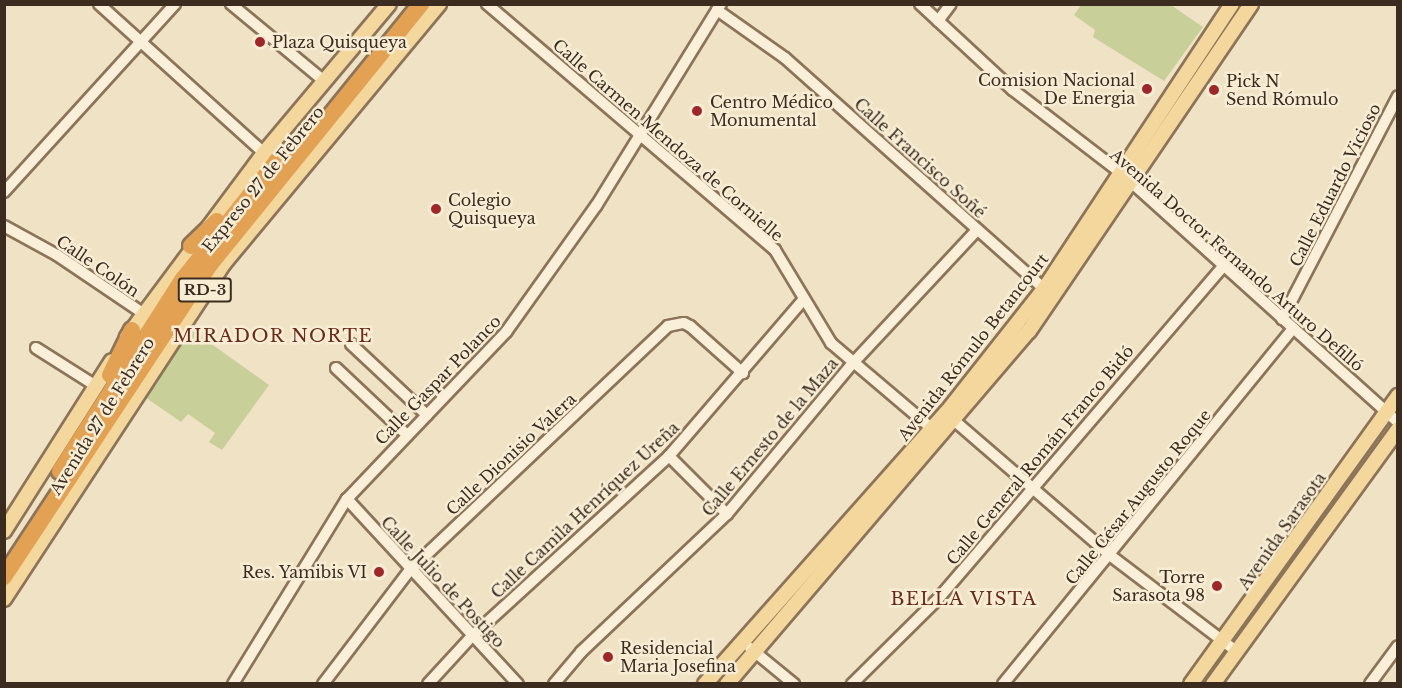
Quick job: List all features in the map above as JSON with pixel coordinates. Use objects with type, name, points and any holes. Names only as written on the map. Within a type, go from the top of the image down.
[{"type":"highway","name":"RD-3","points":[[353,78],[408,4]]},
{"type":"highway","name":"RD-3","points":[[353,78],[422,4]]},
{"type":"highway","name":"Expreso 27 de Febrero","points":[[88,438],[268,181],[353,78]]},
{"type":"highway","points":[[224,263],[268,181]]},
{"type":"highway","points":[[191,246],[268,181]]},
{"type":"highway","points":[[88,438],[132,330]]},
{"type":"highway","points":[[88,438],[170,340]]},
{"type":"highway","name":"RD-3","points":[[4,557],[88,438]]},
{"type":"highway","name":"RD-3","points":[[4,577],[88,438]]},
{"type":"main road","name":"Avenida 27 de Febrero","points":[[4,531],[132,330],[191,246],[264,153],[389,4]]},
{"type":"main road","name":"Avenida 27 de Febrero","points":[[4,599],[170,340],[224,263],[439,4]]},
{"type":"main road","name":"Avenida Rómulo Betancourt","points":[[727,684],[950,417],[1044,289],[1232,4]]},
{"type":"main road","name":"Avenida Rómulo Betancourt","points":[[950,417],[1029,331],[1251,4]]},
{"type":"main road","name":"Avenida Sarasota","points":[[1191,684],[1398,396]]},
{"type":"main road","name":"Avenida Sarasota","points":[[1213,684],[1398,429]]},
{"type":"main road","name":"Avenida Rómulo Betancourt","points":[[705,684],[937,433]]},
{"type":"street","points":[[99,4],[264,153]]},
{"type":"street","points":[[4,192],[175,4]]},
{"type":"street","points":[[231,4],[324,81]]},
{"type":"street","name":"Calle Carmen Mendoza de Cornielle","points":[[487,4],[775,250],[818,327],[853,363],[937,433]]},
{"type":"street","name":"Avenida Doctor Fernando Arturo Defilló","points":[[920,4],[1013,90],[1120,172],[1222,268],[1398,422]]},
{"type":"street","points":[[938,21],[951,4]]},
{"type":"street","name":"Calle Gaspar Polanco","points":[[233,684],[347,499],[506,332],[590,216],[719,7]]},
{"type":"street","name":"Calle Francisco Soñé","points":[[719,7],[785,58],[1044,289]]},
{"type":"street","name":"Calle Eduardo Vicioso","points":[[1282,319],[1398,96]]},
{"type":"street","name":"Calle Colón","points":[[4,226],[57,255],[144,314]]},
{"type":"street","name":"Calle Ernesto de la Maza","points":[[554,684],[581,652],[727,514],[853,363],[977,230]]},
{"type":"street","name":"Calle General Román Franco Bidó","points":[[852,684],[938,598],[1031,487],[1222,268]]},
{"type":"street","name":"Calle Camila Henríquez Ureña","points":[[428,684],[471,637],[669,456],[743,373],[804,299]]},
{"type":"street","name":"Calle Dionisio Valera","points":[[323,684],[410,570],[668,326],[684,322],[743,373]]},
{"type":"street","name":"Calle César Augusto Roque","points":[[1004,684],[1111,556],[1293,328]]},
{"type":"street","points":[[351,344],[427,415]]},
{"type":"street","points":[[36,348],[96,386]]},
{"type":"street","points":[[336,368],[407,435]]},
{"type":"street","points":[[950,417],[1111,556],[1236,651]]},
{"type":"street","points":[[669,456],[727,514]]},
{"type":"street","name":"Calle Julio de Postigo","points":[[347,499],[471,637],[518,684]]},
{"type":"street","points":[[743,642],[794,684]]},
{"type":"street","points":[[1370,684],[1394,658],[1398,646]]},
{"type":"green space","points":[[1081,5],[1171,5],[1203,27],[1164,81],[1093,37],[1095,30],[1074,15]]},
{"type":"green space","points":[[189,328],[269,385],[222,450],[209,442],[215,433],[188,414],[181,422],[142,395]]},
{"type":"place","name":"Plaza Quisqueya","points":[[260,42]]},
{"type":"place","name":"Comision Nacional De Energia","points":[[1147,89]]},
{"type":"place","name":"Pick N Send Rómulo","points":[[1214,90]]},
{"type":"place","name":"Centro Médico Monumental","points":[[697,111]]},
{"type":"place","name":"Colegio Quisqueya","points":[[436,209]]},
{"type":"place","name":"Res. Yamibis VI","points":[[379,572]]},
{"type":"place","name":"Torre Sarasota 98","points":[[1217,586]]},
{"type":"place","name":"Residencial Maria Josefina","points":[[608,657]]},
{"type":"district","name":"MIRADOR NORTE","points":[[273,336]]},
{"type":"district","name":"BELLA VISTA","points":[[964,599]]}]
